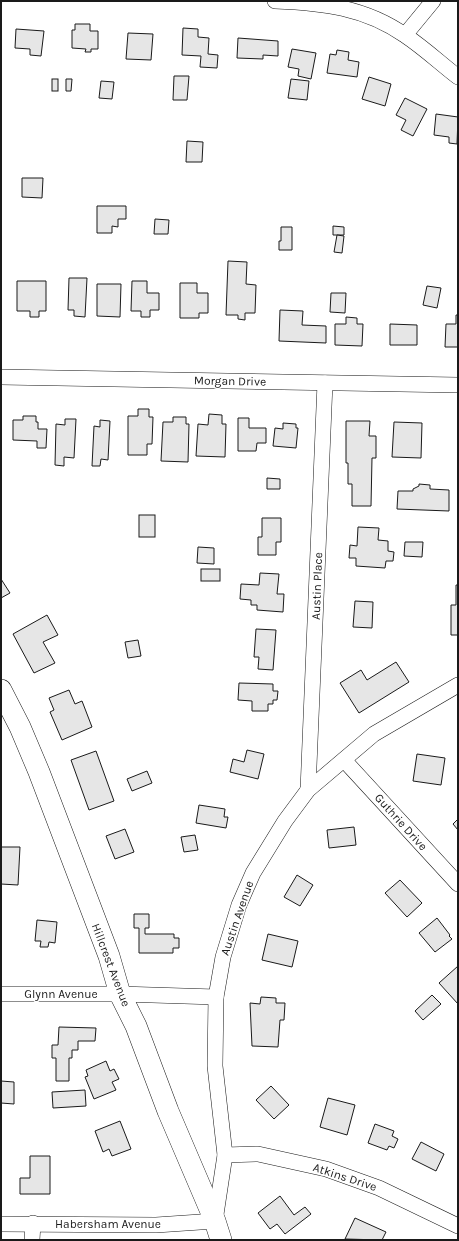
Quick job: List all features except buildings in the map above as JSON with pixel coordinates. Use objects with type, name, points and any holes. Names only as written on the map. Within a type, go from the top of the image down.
[{"type":"street","points":[[275,1],[333,6],[363,13],[405,35],[458,77]]},
{"type":"street","points":[[405,35],[433,1]]},
{"type":"street","name":"Morgan Drive","points":[[1,377],[458,385]]},
{"type":"street","name":"Austin Place","points":[[308,790],[326,383]]},
{"type":"street","name":"Austin Avenue","points":[[218,1230],[225,1155],[215,1066],[216,997],[223,957],[239,905],[253,872],[285,821],[308,790],[374,734],[458,685]]},
{"type":"street","name":"Hillcrest Avenue","points":[[1,690],[20,727],[39,772],[109,956],[120,994],[136,1026],[168,1111],[218,1230]]},
{"type":"street","name":"Guthrie Drive","points":[[344,760],[458,884]]},
{"type":"street","name":"Glynn Avenue","points":[[1,994],[120,994],[216,997]]},
{"type":"street","name":"Atkins Drive","points":[[225,1155],[258,1154],[326,1169],[379,1188],[458,1226]]},
{"type":"street","points":[[32,1240],[33,1223]]},
{"type":"street","name":"Habersham Avenue","points":[[1,1224],[33,1223],[156,1225],[218,1230]]}]
